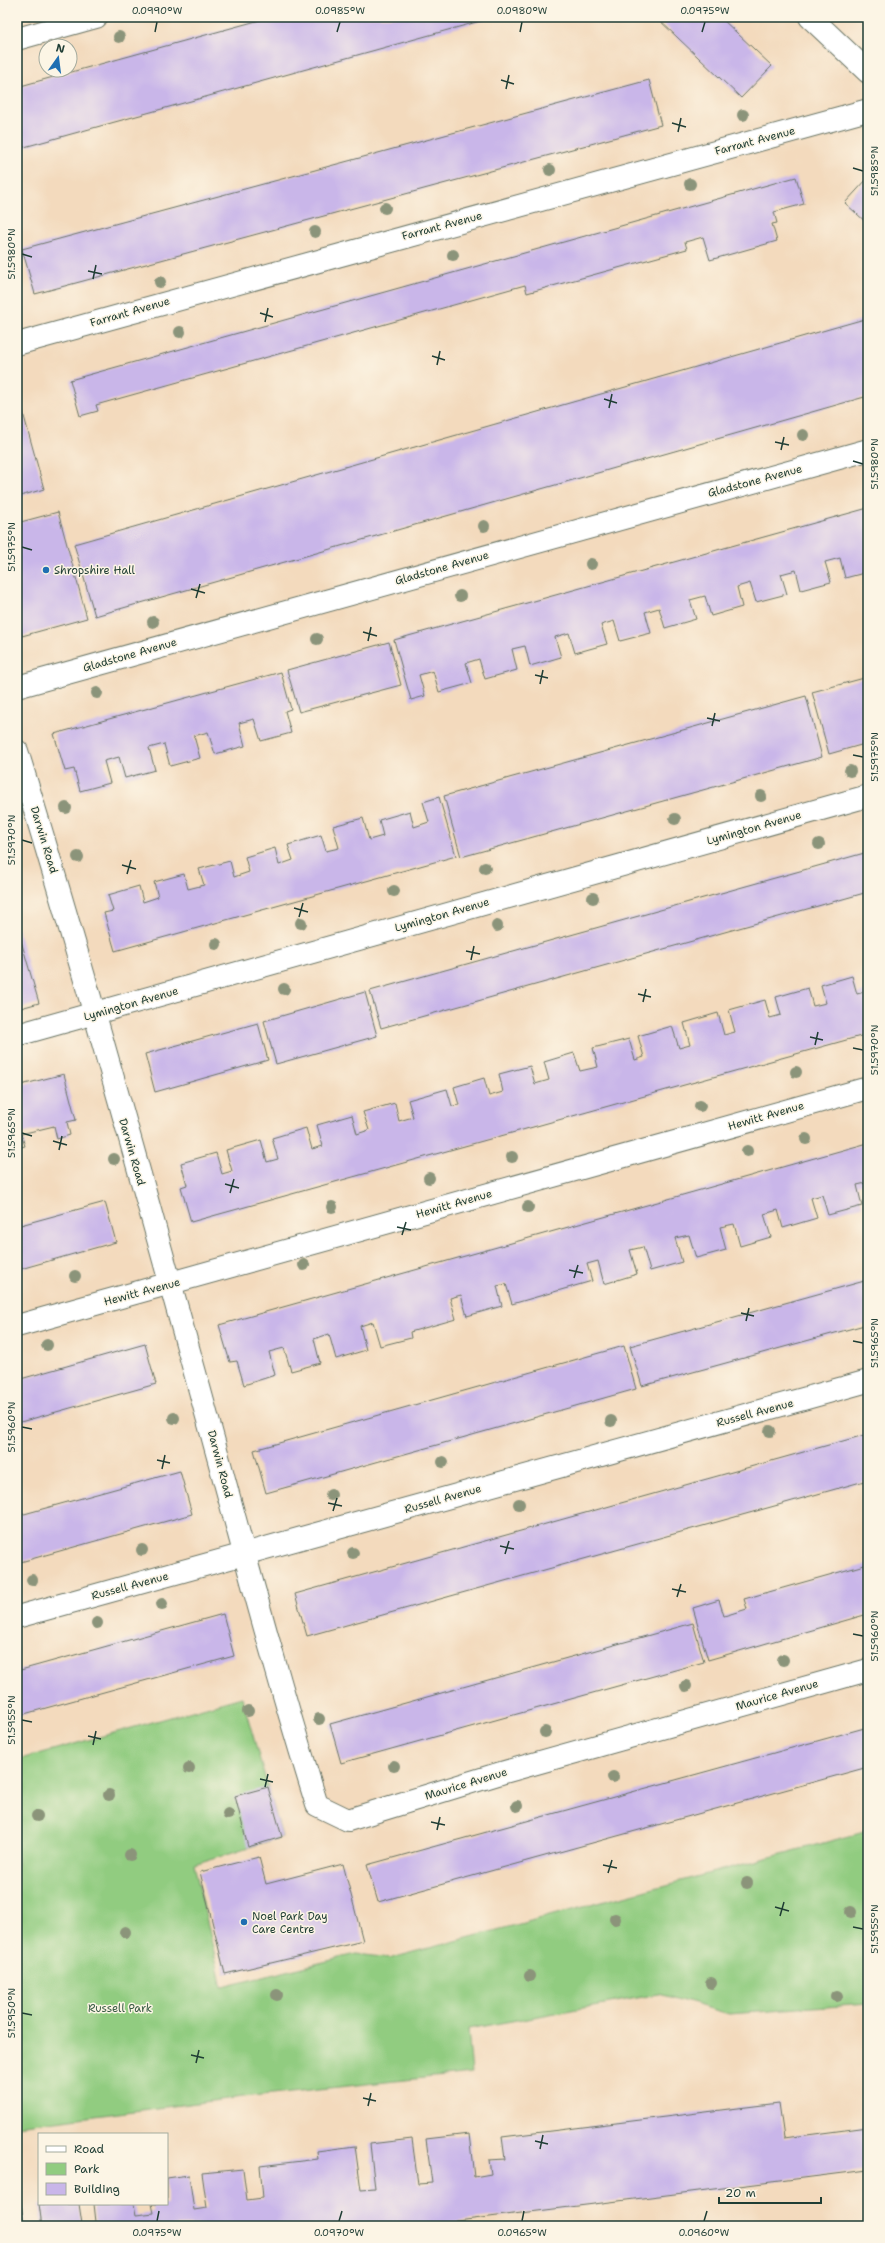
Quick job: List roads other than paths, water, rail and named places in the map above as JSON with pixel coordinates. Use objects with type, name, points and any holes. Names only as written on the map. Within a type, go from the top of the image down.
[{"type":"street","points":[[17,39],[96,17]]},
{"type":"street","points":[[814,18],[868,72]]},
{"type":"street","name":"Farrant Avenue","points":[[17,344],[868,110]]},
{"type":"street","name":"Gladstone Avenue","points":[[17,687],[868,450]]},
{"type":"street","name":"Darwin Road","points":[[17,750],[52,865],[245,1555]]},
{"type":"street","name":"Lymington Avenue","points":[[17,1035],[94,1015],[190,986],[868,796]]},
{"type":"street","name":"Hewitt Avenue","points":[[17,1326],[868,1088]]},
{"type":"street","name":"Russell Avenue","points":[[17,1617],[868,1381]]},
{"type":"street","name":"Maurice Avenue","points":[[245,1555],[287,1711],[317,1805],[348,1820],[501,1773],[868,1670]]},
{"type":"place","name":"Shropshire Hall","points":[[46,570]]},
{"type":"place","name":"Noel Park Day Care Centre","points":[[244,1922]]},
{"type":"park label","name":"Russell Park","points":[[120,2008]]}]
